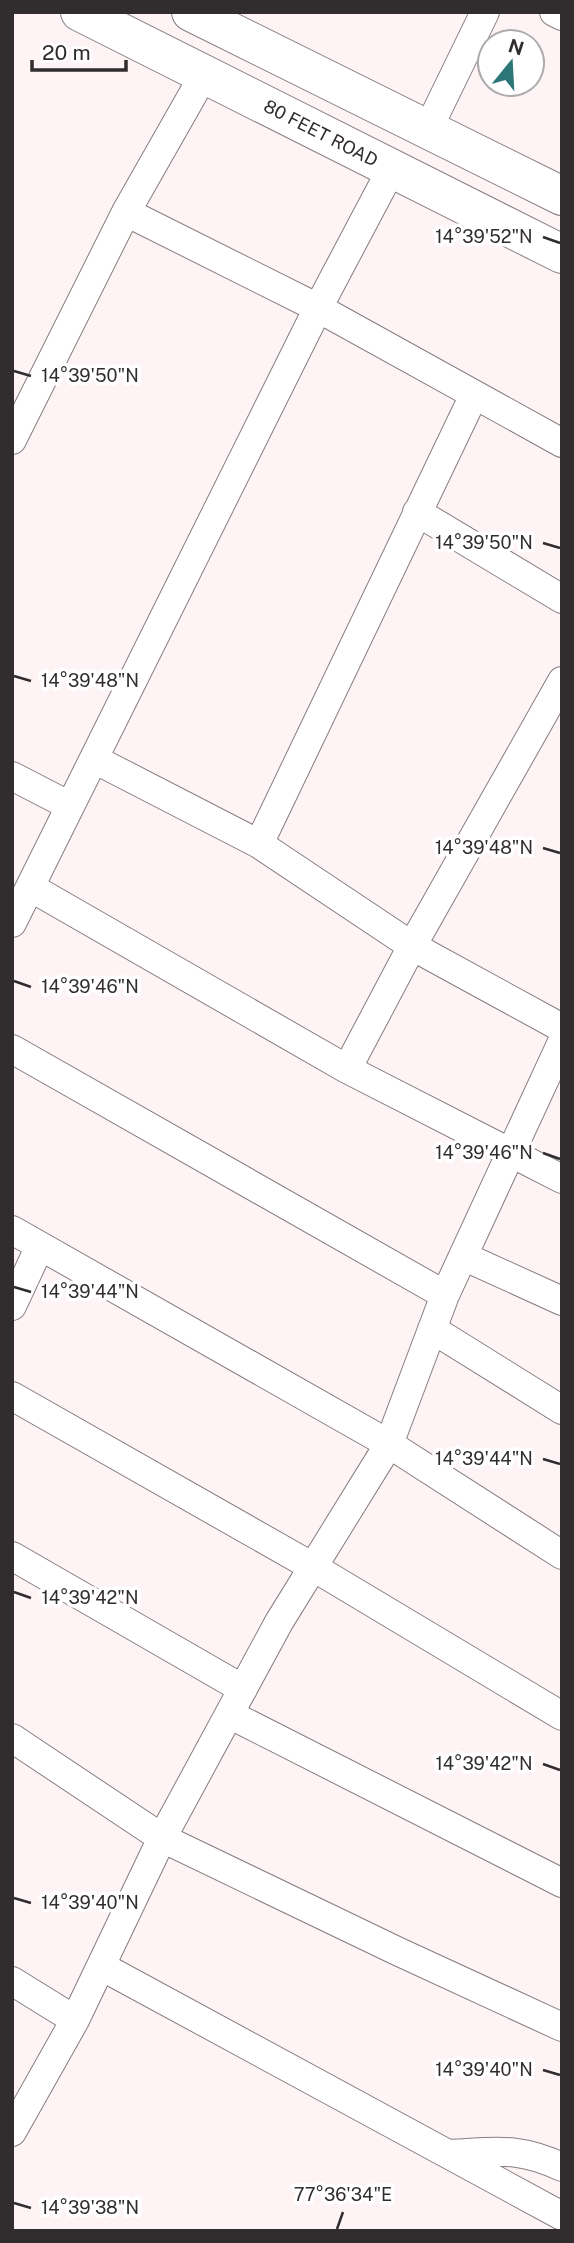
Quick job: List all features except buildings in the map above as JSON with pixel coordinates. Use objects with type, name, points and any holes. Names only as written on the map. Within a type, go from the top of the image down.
[{"type":"main road","name":"80 FEET ROAD","points":[[80,12],[562,254]]},
{"type":"main road","points":[[212,17],[562,196]]},
{"type":"street","points":[[428,129],[485,12]]},
{"type":"street","points":[[554,12],[562,16]]},
{"type":"street","points":[[12,440],[127,212],[205,74]]},
{"type":"street","points":[[12,923],[318,308],[392,169]]},
{"type":"street","points":[[127,212],[318,308],[562,443]]},
{"type":"street","points":[[259,844],[474,395]]},
{"type":"street","points":[[417,512],[562,599]]},
{"type":"street","points":[[346,1069],[412,946],[562,681]]},
{"type":"street","points":[[94,759],[259,844],[412,946],[562,1028]]},
{"type":"street","points":[[12,776],[70,806]]},
{"type":"street","points":[[30,887],[346,1069],[562,1179]]},
{"type":"street","points":[[12,2132],[75,2020],[162,1838],[229,1714],[313,1567],[389,1444],[445,1295],[562,1042]]},
{"type":"street","points":[[12,1049],[445,1295]]},
{"type":"street","points":[[12,1230],[389,1444],[562,1555]]},
{"type":"street","points":[[12,1306],[40,1246]]},
{"type":"street","points":[[463,1256],[562,1301]]},
{"type":"street","points":[[432,1329],[562,1409]]},
{"type":"street","points":[[12,1396],[313,1567],[562,1716]]},
{"type":"street","points":[[12,1556],[243,1689]]},
{"type":"street","points":[[229,1714],[562,1883]]},
{"type":"street","points":[[12,1738],[162,1838],[562,2027]]},
{"type":"street","points":[[101,1966],[562,2216]]},
{"type":"street","points":[[12,1981],[75,2020]]},
{"type":"street","points":[[449,2154],[522,2152],[562,2167]]}]
